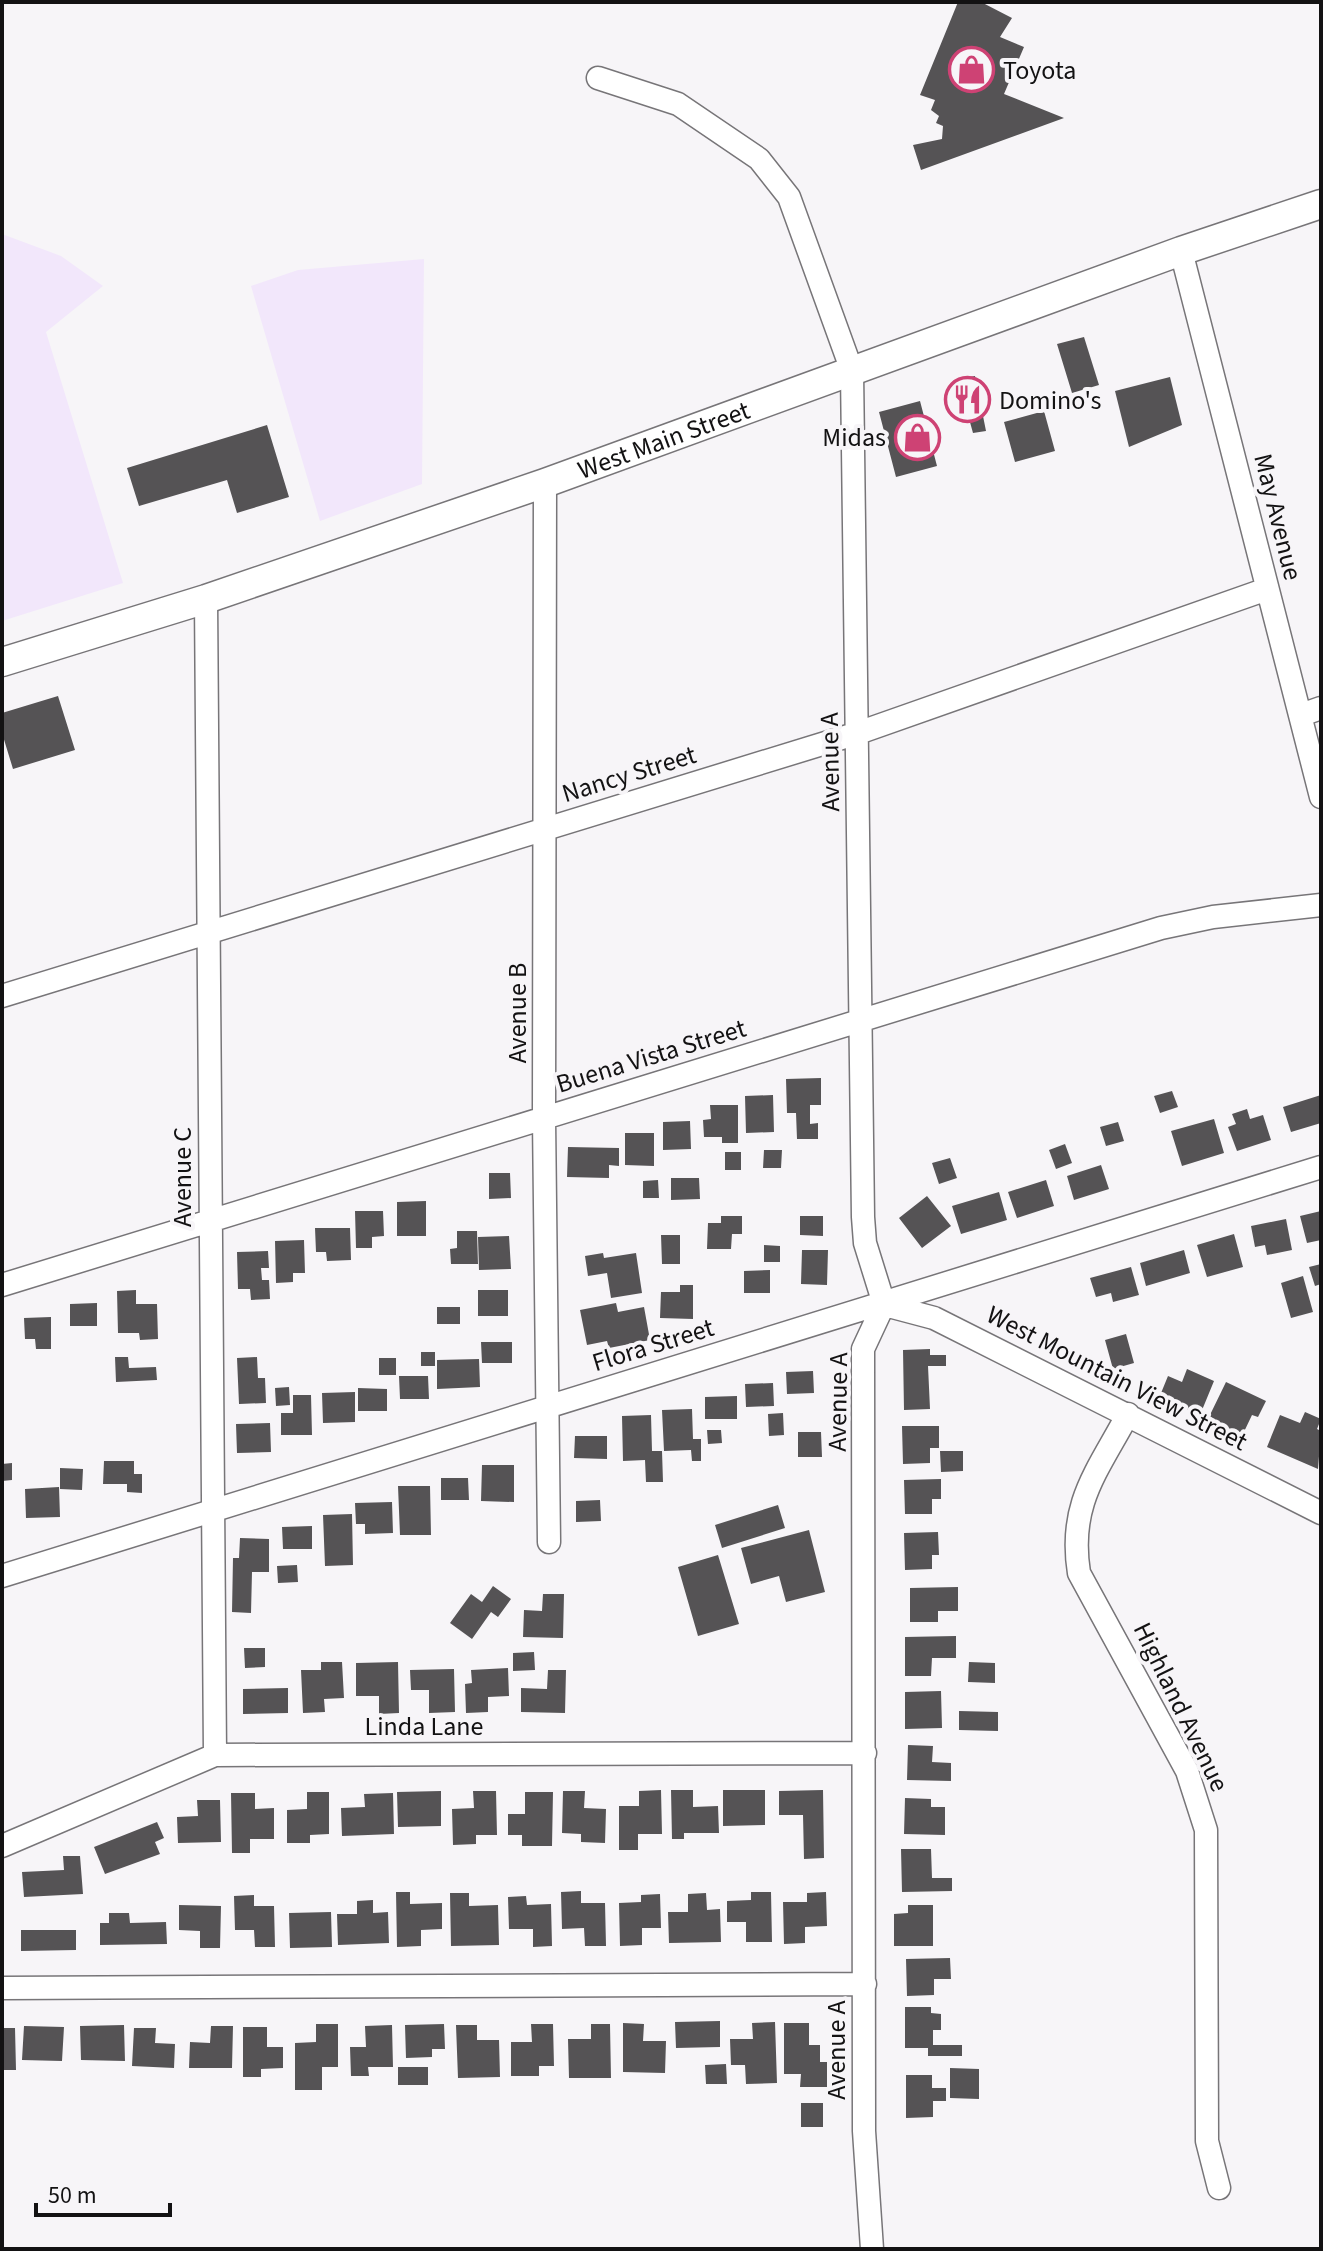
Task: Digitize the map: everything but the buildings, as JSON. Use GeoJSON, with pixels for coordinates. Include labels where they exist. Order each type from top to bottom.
{"type":"FeatureCollection","features":[{"type":"Feature","properties":{"kind":"main road","name":"West Main Street"},"geometry":{"type":"LineString","coordinates":[[2,662],[206,599],[545,483],[1181,251],[1321,204]]}},
{"type":"Feature","properties":{"kind":"street","name":"Avenue A"},"geometry":{"type":"LineString","coordinates":[[598,78],[678,104],[759,159],[789,197],[852,371],[863,1217],[865,1243],[884,1304],[863,1349],[864,2131],[872,2249]]}},
{"type":"Feature","properties":{"kind":"street","name":"May Avenue"},"geometry":{"type":"LineString","coordinates":[[1181,251],[1267,589],[1311,711],[1321,797]]}},
{"type":"Feature","properties":{"kind":"street","name":"Avenue B"},"geometry":{"type":"LineString","coordinates":[[545,483],[544,1119],[549,1542]]}},
{"type":"Feature","properties":{"kind":"street","name":"Nancy Street"},"geometry":{"type":"LineString","coordinates":[[2,996],[858,733],[1267,589]]}},
{"type":"Feature","properties":{"kind":"street","name":"Avenue C"},"geometry":{"type":"LineString","coordinates":[[206,599],[215,1755]]}},
{"type":"Feature","properties":{"kind":"street","name":"Buena Vista Street"},"geometry":{"type":"LineString","coordinates":[[2,1285],[1161,928],[1213,917],[1321,905]]}},
{"type":"Feature","properties":{"kind":"street","name":"Flora Street"},"geometry":{"type":"LineString","coordinates":[[2,1576],[1321,1167]]}},
{"type":"Feature","properties":{"kind":"street","name":"West Mountain View Street"},"geometry":{"type":"LineString","coordinates":[[884,1304],[934,1318],[1321,1513]]}},
{"type":"Feature","properties":{"kind":"street","name":"Highland Avenue"},"geometry":{"type":"LineString","coordinates":[[1128,1414],[1081,1502],[1075,1549],[1079,1573],[1187,1771],[1206,1830],[1207,2141],[1219,2188]]}},
{"type":"Feature","properties":{"kind":"street","name":"Linda Lane"},"geometry":{"type":"LineString","coordinates":[[2,1846],[215,1755],[865,1753]]}},
{"type":"Feature","properties":{"kind":"street"},"geometry":{"type":"LineString","coordinates":[[2,1988],[865,1984]]}},
{"type":"Feature","properties":{"kind":"shaded area"},"geometry":{"type":"Polygon","coordinates":[[[2,234],[61,256],[103,286],[46,332],[123,583],[2,621],[2,234]]]}},
{"type":"Feature","properties":{"kind":"shaded area"},"geometry":{"type":"Polygon","coordinates":[[[424,259],[422,484],[320,521],[251,286],[298,270],[424,259]]]}},
{"type":"Feature","properties":{"kind":"place","name":"Toyota"},"geometry":{"type":"Point","coordinates":[972,70]}},
{"type":"Feature","properties":{"kind":"place","name":"Domino's"},"geometry":{"type":"Point","coordinates":[968,400]}},
{"type":"Feature","properties":{"kind":"place","name":"Midas"},"geometry":{"type":"Point","coordinates":[917,437]}}]}
